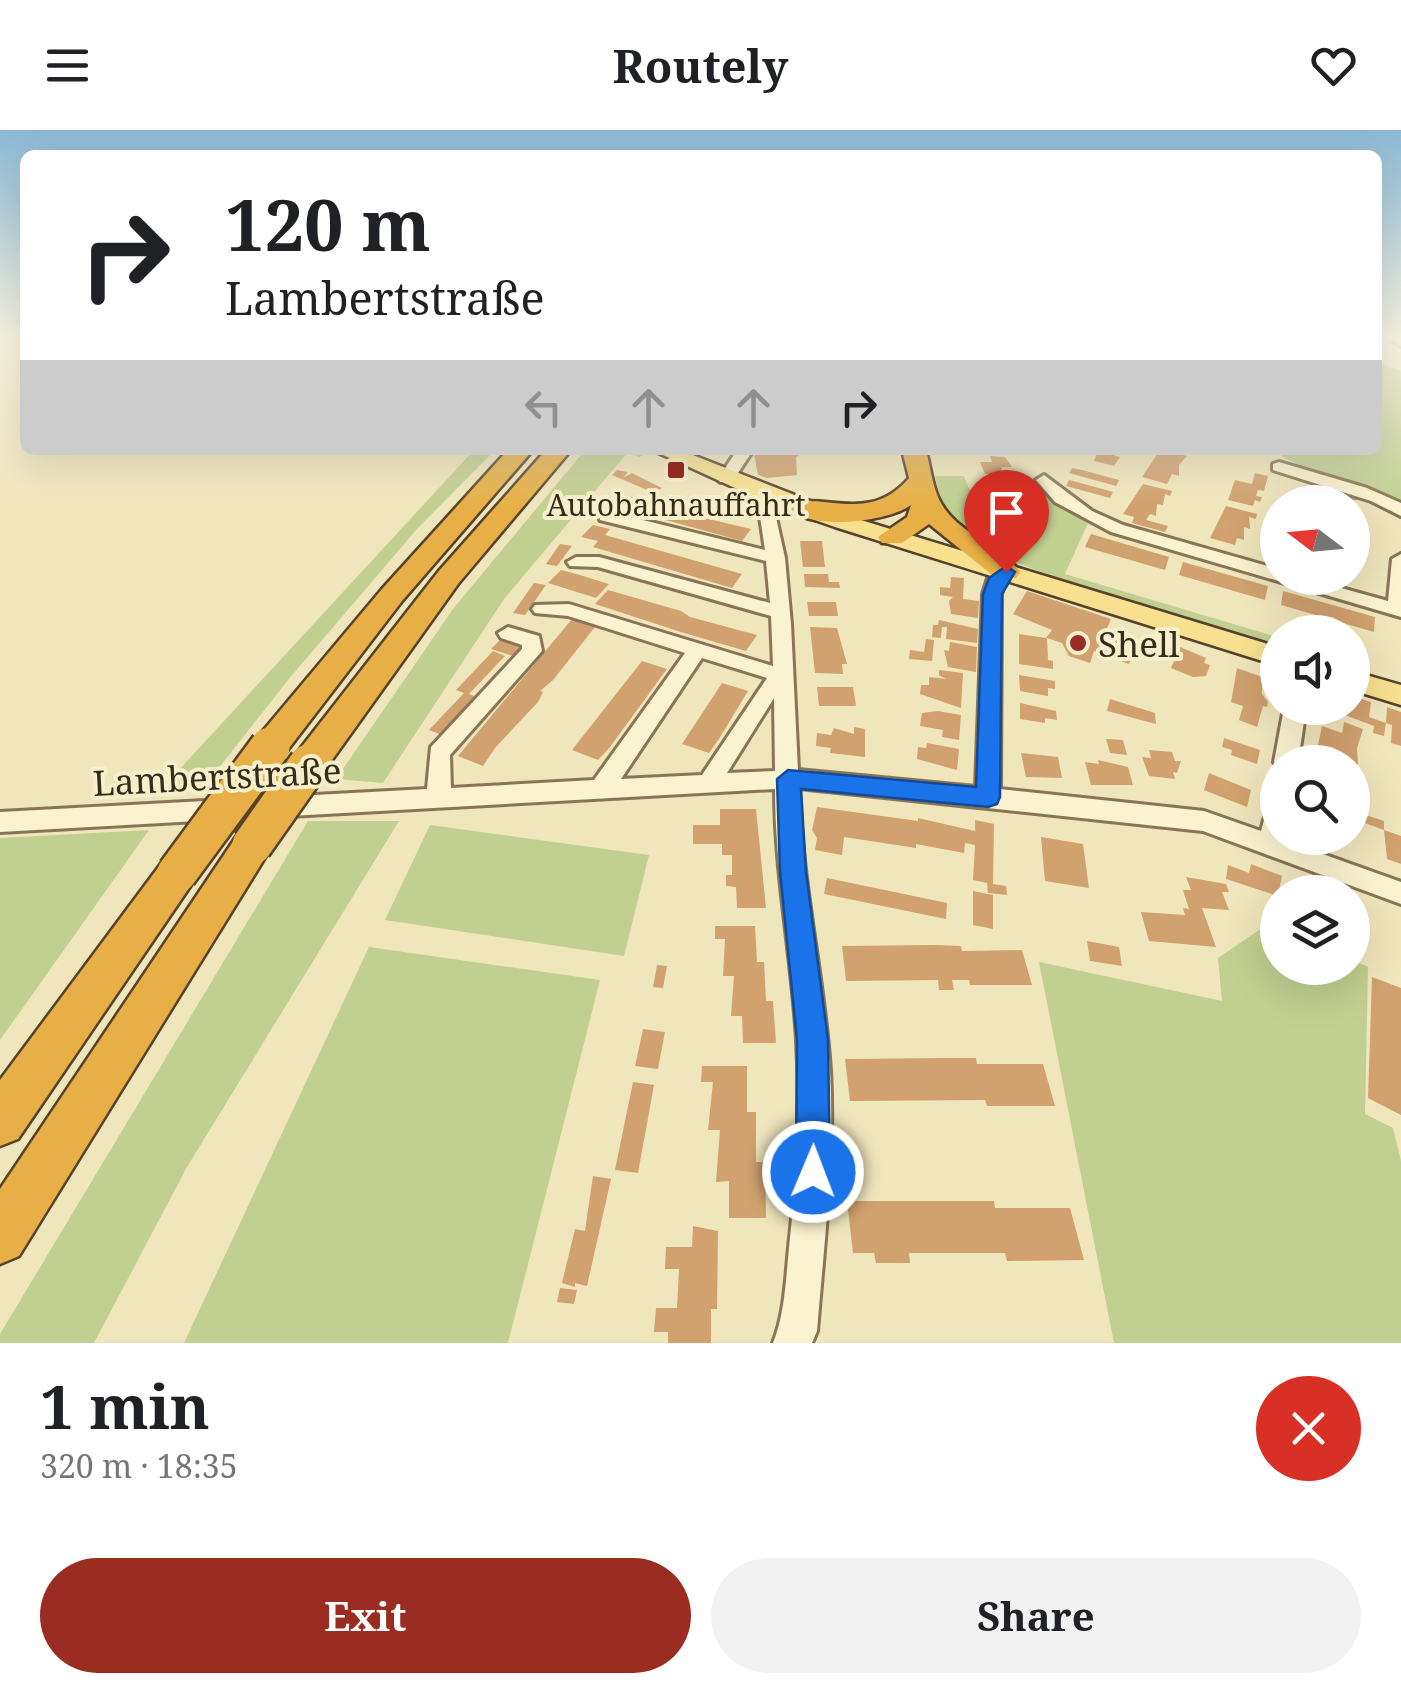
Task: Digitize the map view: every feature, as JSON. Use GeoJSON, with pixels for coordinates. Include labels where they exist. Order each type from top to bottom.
{"type":"FeatureCollection","features":[{"type":"Feature","properties":{"kind":"highway"},"geometry":{"type":"LineString","coordinates":[[0,1121],[270,747],[392,595],[517,455]]}},
{"type":"Feature","properties":{"kind":"highway"},"geometry":{"type":"LineString","coordinates":[[0,1237],[252,845],[309,764],[448,578],[555,455]]}},
{"type":"Feature","properties":{"kind":"highway"},"geometry":{"type":"LineString","coordinates":[[892,537],[918,521],[921,489],[915,455]]}},
{"type":"Feature","properties":{"kind":"highway"},"geometry":{"type":"LineString","coordinates":[[804,509],[875,513],[900,504],[921,489]]}},
{"type":"Feature","properties":{"kind":"highway"},"geometry":{"type":"LineString","coordinates":[[921,489],[936,520],[954,538],[997,561],[1006,572]]}},
{"type":"Feature","properties":{"kind":"main road"},"geometry":{"type":"LineString","coordinates":[[673,455],[804,509],[1260,650]]}},
{"type":"Feature","properties":{"kind":"main road"},"geometry":{"type":"LineString","coordinates":[[1370,686],[1401,695]]}},
{"type":"Feature","properties":{"kind":"street"},"geometry":{"type":"LineString","coordinates":[[726,479],[741,455]]}},
{"type":"Feature","properties":{"kind":"street"},"geometry":{"type":"LineString","coordinates":[[1279,467],[1314,481],[1382,498],[1401,510]]}},
{"type":"Feature","properties":{"kind":"street"},"geometry":{"type":"LineString","coordinates":[[1044,480],[1058,498],[1100,523],[1260,570]]}},
{"type":"Feature","properties":{"kind":"street"},"geometry":{"type":"LineString","coordinates":[[606,516],[776,558]]}},
{"type":"Feature","properties":{"kind":"street"},"geometry":{"type":"LineString","coordinates":[[769,517],[776,558],[784,676],[787,804],[812,1040],[814,1104],[813,1172],[798,1331],[792,1343]]}},
{"type":"Feature","properties":{"kind":"street"},"geometry":{"type":"LineString","coordinates":[[1346,595],[1399,610],[1401,560]]}},
{"type":"Feature","properties":{"kind":"street"},"geometry":{"type":"LineString","coordinates":[[576,562],[599,562],[779,612]]}},
{"type":"Feature","properties":{"kind":"street"},"geometry":{"type":"LineString","coordinates":[[988,797],[992,594],[996,582],[1006,572]]}},
{"type":"Feature","properties":{"kind":"street"},"geometry":{"type":"LineString","coordinates":[[542,609],[569,610],[784,676]]}},
{"type":"Feature","properties":{"kind":"street"},"geometry":{"type":"LineString","coordinates":[[439,798],[439,754],[532,651],[532,642],[508,633]]}},
{"type":"Feature","properties":{"kind":"street"},"geometry":{"type":"LineString","coordinates":[[600,790],[698,650]]}},
{"type":"Feature","properties":{"kind":"street"},"geometry":{"type":"LineString","coordinates":[[708,784],[771,686],[784,676]]}},
{"type":"Feature","properties":{"kind":"street","name":"Lambertstraße"},"geometry":{"type":"LineString","coordinates":[[0,822],[788,779],[1204,820],[1260,839]]}},
{"type":"Feature","properties":{"kind":"street","name":"Lambertstraße"},"geometry":{"type":"LineString","coordinates":[[1302,855],[1401,894]]}},
{"type":"Feature","properties":{"kind":"green space"},"geometry":{"type":"Polygon","coordinates":[[[1382,396],[1401,396],[1401,500],[1370,491],[1370,485],[1350,485],[1281,456],[1382,455],[1382,396]]]}},
{"type":"Feature","properties":{"kind":"green space"},"geometry":{"type":"Polygon","coordinates":[[[469,455],[490,455],[417,529],[214,774],[153,798],[469,455]]]}},
{"type":"Feature","properties":{"kind":"green space"},"geometry":{"type":"Polygon","coordinates":[[[581,455],[625,455],[504,599],[383,783],[336,779],[453,609],[581,455]]]}},
{"type":"Feature","properties":{"kind":"green space"},"geometry":{"type":"Polygon","coordinates":[[[935,476],[964,476],[970,491],[1038,492],[1088,523],[1065,574],[1260,632],[1260,642],[1049,575],[987,551],[966,536],[943,510],[935,476]]]}},
{"type":"Feature","properties":{"kind":"green space"},"geometry":{"type":"Polygon","coordinates":[[[308,821],[399,821],[187,1167],[94,1343],[0,1343],[0,1334],[308,821]]]}},
{"type":"Feature","properties":{"kind":"green space"},"geometry":{"type":"Polygon","coordinates":[[[430,825],[649,855],[624,956],[385,920],[430,825]]]}},
{"type":"Feature","properties":{"kind":"green space"},"geometry":{"type":"Polygon","coordinates":[[[149,830],[0,1040],[0,838],[149,830]]]}},
{"type":"Feature","properties":{"kind":"green space"},"geometry":{"type":"Polygon","coordinates":[[[1260,929],[1260,985],[1368,985],[1365,1114],[1393,1128],[1401,1161],[1401,1343],[1114,1343],[1039,962],[1222,1001],[1218,958],[1260,929]]]}},
{"type":"Feature","properties":{"kind":"green space"},"geometry":{"type":"Polygon","coordinates":[[[369,947],[600,980],[508,1343],[184,1343],[369,947]]]}},
{"type":"Feature","properties":{"kind":"building"},"geometry":{"type":"Polygon","coordinates":[[[754,455],[800,455],[796,457],[797,475],[758,475],[754,455]]]}},
{"type":"Feature","properties":{"kind":"building"},"geometry":{"type":"Polygon","coordinates":[[[1096,455],[1120,457],[1114,466],[1094,461],[1096,455]]]}},
{"type":"Feature","properties":{"kind":"building"},"geometry":{"type":"Polygon","coordinates":[[[1157,455],[1187,456],[1179,465],[1179,476],[1172,474],[1167,484],[1142,477],[1157,455]]]}},
{"type":"Feature","properties":{"kind":"building"},"geometry":{"type":"Polygon","coordinates":[[[990,456],[1005,457],[1012,467],[1002,467],[1000,474],[985,474],[980,462],[992,462],[990,456]]]}},
{"type":"Feature","properties":{"kind":"building"},"geometry":{"type":"Polygon","coordinates":[[[1072,468],[1119,480],[1116,486],[1069,473],[1072,468]]]}},
{"type":"Feature","properties":{"kind":"building"},"geometry":{"type":"Polygon","coordinates":[[[617,470],[628,472],[623,478],[632,473],[662,488],[654,493],[612,475],[617,470]]]}},
{"type":"Feature","properties":{"kind":"building"},"geometry":{"type":"Polygon","coordinates":[[[1255,473],[1268,476],[1256,496],[1260,502],[1255,500],[1253,506],[1228,500],[1235,480],[1252,484],[1255,473]]]}},
{"type":"Feature","properties":{"kind":"building"},"geometry":{"type":"Polygon","coordinates":[[[1005,474],[1022,474],[1028,489],[1011,489],[1005,474]]]}},
{"type":"Feature","properties":{"kind":"building"},"geometry":{"type":"Polygon","coordinates":[[[1069,480],[1113,492],[1110,498],[1066,486],[1069,480]]]}},
{"type":"Feature","properties":{"kind":"building"},"geometry":{"type":"Polygon","coordinates":[[[1143,484],[1172,491],[1170,496],[1165,494],[1163,505],[1157,504],[1156,516],[1150,514],[1146,520],[1168,526],[1165,532],[1132,523],[1134,517],[1123,514],[1143,484]]]}},
{"type":"Feature","properties":{"kind":"building"},"geometry":{"type":"Polygon","coordinates":[[[622,494],[751,529],[742,541],[611,505],[622,494]]]}},
{"type":"Feature","properties":{"kind":"building"},"geometry":{"type":"Polygon","coordinates":[[[1226,506],[1257,514],[1256,519],[1249,517],[1250,529],[1244,527],[1244,540],[1237,538],[1235,545],[1210,538],[1226,506]]]}},
{"type":"Feature","properties":{"kind":"building"},"geometry":{"type":"Polygon","coordinates":[[[593,525],[610,529],[605,535],[742,574],[732,588],[593,547],[598,541],[581,537],[593,525]]]}},
{"type":"Feature","properties":{"kind":"building"},"geometry":{"type":"Polygon","coordinates":[[[1091,534],[1169,557],[1165,570],[1085,547],[1091,534]]]}},
{"type":"Feature","properties":{"kind":"building"},"geometry":{"type":"Polygon","coordinates":[[[800,541],[822,541],[825,567],[803,567],[800,541]]]}},
{"type":"Feature","properties":{"kind":"building"},"geometry":{"type":"Polygon","coordinates":[[[560,544],[572,546],[557,566],[546,564],[560,544]]]}},
{"type":"Feature","properties":{"kind":"building"},"geometry":{"type":"Polygon","coordinates":[[[1183,562],[1260,584],[1260,595],[1266,595],[1265,600],[1179,575],[1183,562]]]}},
{"type":"Feature","properties":{"kind":"building"},"geometry":{"type":"Polygon","coordinates":[[[561,570],[609,584],[596,598],[548,583],[561,570]]]}},
{"type":"Feature","properties":{"kind":"building"},"geometry":{"type":"Polygon","coordinates":[[[804,574],[828,574],[829,582],[839,582],[840,588],[805,587],[804,574]]]}},
{"type":"Feature","properties":{"kind":"building"},"geometry":{"type":"Polygon","coordinates":[[[951,577],[964,578],[963,599],[979,601],[978,618],[951,614],[949,601],[953,597],[940,595],[940,587],[950,588],[951,577]]]}},
{"type":"Feature","properties":{"kind":"building"},"geometry":{"type":"Polygon","coordinates":[[[534,583],[546,585],[525,615],[513,613],[534,583]]]}},
{"type":"Feature","properties":{"kind":"building"},"geometry":{"type":"Polygon","coordinates":[[[608,590],[757,635],[746,651],[684,633],[595,604],[608,590]]]}},
{"type":"Feature","properties":{"kind":"building"},"geometry":{"type":"Polygon","coordinates":[[[1027,591],[1111,619],[1104,635],[1114,638],[1116,634],[1139,642],[1129,664],[1094,651],[1090,663],[1069,656],[1062,643],[1047,638],[1048,660],[1053,661],[1053,669],[1019,664],[1019,634],[1046,638],[1052,630],[1013,614],[1027,591]]]}},
{"type":"Feature","properties":{"kind":"building"},"geometry":{"type":"Polygon","coordinates":[[[1282,595],[1297,595],[1368,615],[1315,615],[1281,605],[1282,595]]]}},
{"type":"Feature","properties":{"kind":"building"},"geometry":{"type":"Polygon","coordinates":[[[807,602],[836,602],[838,616],[809,616],[807,602]]]}},
{"type":"Feature","properties":{"kind":"building"},"geometry":{"type":"Polygon","coordinates":[[[1370,616],[1375,617],[1374,632],[1370,631],[1370,616]]]}},
{"type":"Feature","properties":{"kind":"building"},"geometry":{"type":"Polygon","coordinates":[[[572,619],[595,627],[540,691],[543,692],[538,702],[483,766],[458,756],[572,619]]]}},
{"type":"Feature","properties":{"kind":"building"},"geometry":{"type":"Polygon","coordinates":[[[939,620],[978,629],[977,643],[946,639],[947,627],[942,627],[941,638],[932,637],[933,625],[938,625],[939,620]]]}},
{"type":"Feature","properties":{"kind":"building"},"geometry":{"type":"Polygon","coordinates":[[[810,627],[837,628],[847,664],[842,664],[843,674],[815,673],[810,627]]]}},
{"type":"Feature","properties":{"kind":"building"},"geometry":{"type":"Polygon","coordinates":[[[926,639],[934,640],[932,661],[909,659],[910,650],[924,652],[926,639]]]}},
{"type":"Feature","properties":{"kind":"building"},"geometry":{"type":"Polygon","coordinates":[[[500,640],[524,648],[516,657],[491,649],[500,640]]]}},
{"type":"Feature","properties":{"kind":"building"},"geometry":{"type":"Polygon","coordinates":[[[950,642],[977,647],[976,672],[948,667],[944,650],[949,651],[950,642]]]}},
{"type":"Feature","properties":{"kind":"building"},"geometry":{"type":"Polygon","coordinates":[[[1180,647],[1206,658],[1204,663],[1210,665],[1206,676],[1193,677],[1171,668],[1180,647]]]}},
{"type":"Feature","properties":{"kind":"building"},"geometry":{"type":"Polygon","coordinates":[[[493,651],[505,656],[469,694],[477,697],[442,735],[429,730],[464,693],[456,690],[493,651]]]}},
{"type":"Feature","properties":{"kind":"building"},"geometry":{"type":"Polygon","coordinates":[[[642,661],[667,669],[610,747],[598,760],[572,750],[642,661]]]}},
{"type":"Feature","properties":{"kind":"building"},"geometry":{"type":"Polygon","coordinates":[[[1237,668],[1260,676],[1257,727],[1239,720],[1243,706],[1231,702],[1237,668]]]}},
{"type":"Feature","properties":{"kind":"building"},"geometry":{"type":"Polygon","coordinates":[[[939,670],[963,673],[961,708],[920,694],[921,685],[929,685],[929,677],[946,679],[939,675],[939,670]]]}},
{"type":"Feature","properties":{"kind":"building"},"geometry":{"type":"Polygon","coordinates":[[[1019,675],[1055,681],[1055,689],[1048,688],[1048,696],[1020,691],[1019,675]]]}},
{"type":"Feature","properties":{"kind":"building"},"geometry":{"type":"Polygon","coordinates":[[[722,683],[748,691],[719,739],[709,753],[682,744],[722,683]]]}},
{"type":"Feature","properties":{"kind":"building"},"geometry":{"type":"Polygon","coordinates":[[[817,687],[853,687],[856,706],[819,706],[817,687]]]}},
{"type":"Feature","properties":{"kind":"building"},"geometry":{"type":"Polygon","coordinates":[[[1110,699],[1155,713],[1156,724],[1107,711],[1110,699]]]}},
{"type":"Feature","properties":{"kind":"building"},"geometry":{"type":"Polygon","coordinates":[[[1020,703],[1056,711],[1057,720],[1045,718],[1045,723],[1020,719],[1020,703]]]}},
{"type":"Feature","properties":{"kind":"building"},"geometry":{"type":"Polygon","coordinates":[[[1387,707],[1401,712],[1401,746],[1391,743],[1387,707]]]}},
{"type":"Feature","properties":{"kind":"building"},"geometry":{"type":"Polygon","coordinates":[[[922,713],[961,715],[959,740],[942,737],[943,730],[920,726],[922,713]]]}},
{"type":"Feature","properties":{"kind":"building"},"geometry":{"type":"Polygon","coordinates":[[[1370,717],[1386,723],[1384,736],[1373,733],[1374,726],[1370,724],[1370,717]]]}},
{"type":"Feature","properties":{"kind":"building"},"geometry":{"type":"Polygon","coordinates":[[[1343,725],[1363,729],[1358,745],[1318,745],[1322,726],[1342,733],[1343,725]]]}},
{"type":"Feature","properties":{"kind":"building"},"geometry":{"type":"Polygon","coordinates":[[[854,727],[865,729],[865,757],[830,753],[831,748],[816,746],[817,733],[831,735],[834,728],[854,734],[854,727]]]}},
{"type":"Feature","properties":{"kind":"building"},"geometry":{"type":"Polygon","coordinates":[[[1224,738],[1260,750],[1257,764],[1231,755],[1232,750],[1222,747],[1224,738]]]}},
{"type":"Feature","properties":{"kind":"building"},"geometry":{"type":"Polygon","coordinates":[[[1106,739],[1123,740],[1127,755],[1110,753],[1106,739]]]}},
{"type":"Feature","properties":{"kind":"building"},"geometry":{"type":"Polygon","coordinates":[[[927,743],[959,749],[957,770],[917,759],[918,747],[926,748],[927,743]]]}},
{"type":"Feature","properties":{"kind":"building"},"geometry":{"type":"Polygon","coordinates":[[[1149,750],[1172,752],[1175,761],[1181,761],[1177,773],[1173,772],[1175,779],[1149,776],[1142,757],[1151,758],[1149,750]]]}},
{"type":"Feature","properties":{"kind":"building"},"geometry":{"type":"Polygon","coordinates":[[[1021,753],[1058,757],[1062,778],[1026,777],[1021,753]]]}},
{"type":"Feature","properties":{"kind":"building"},"geometry":{"type":"Polygon","coordinates":[[[1098,760],[1128,767],[1133,785],[1091,785],[1085,762],[1099,764],[1098,760]]]}},
{"type":"Feature","properties":{"kind":"building"},"geometry":{"type":"Polygon","coordinates":[[[1209,773],[1251,790],[1247,807],[1204,790],[1209,773]]]}},
{"type":"Feature","properties":{"kind":"building"},"geometry":{"type":"Polygon","coordinates":[[[817,807],[918,818],[975,831],[975,820],[994,824],[993,884],[1006,886],[1007,895],[988,893],[987,883],[973,880],[975,845],[965,843],[964,853],[844,837],[842,855],[815,850],[817,838],[812,830],[817,807]]]}},
{"type":"Feature","properties":{"kind":"building"},"geometry":{"type":"Polygon","coordinates":[[[720,809],[756,809],[766,908],[737,908],[736,887],[726,886],[726,875],[732,875],[732,855],[722,855],[722,844],[693,844],[693,825],[720,825],[720,809]]]}},
{"type":"Feature","properties":{"kind":"building"},"geometry":{"type":"Polygon","coordinates":[[[1370,816],[1384,821],[1384,830],[1370,825],[1370,816]]]}},
{"type":"Feature","properties":{"kind":"building"},"geometry":{"type":"Polygon","coordinates":[[[1384,830],[1401,836],[1401,864],[1387,859],[1384,830]]]}},
{"type":"Feature","properties":{"kind":"building"},"geometry":{"type":"Polygon","coordinates":[[[1041,837],[1083,844],[1089,888],[1045,881],[1041,837]]]}},
{"type":"Feature","properties":{"kind":"building"},"geometry":{"type":"Polygon","coordinates":[[[1251,864],[1279,875],[1260,875],[1260,890],[1226,879],[1228,865],[1249,873],[1251,864]]]}},
{"type":"Feature","properties":{"kind":"building"},"geometry":{"type":"Polygon","coordinates":[[[1186,877],[1226,884],[1229,892],[1222,892],[1229,910],[1202,908],[1216,947],[1149,941],[1141,912],[1185,915],[1183,908],[1189,909],[1183,890],[1191,890],[1186,877]]]}},
{"type":"Feature","properties":{"kind":"building"},"geometry":{"type":"Polygon","coordinates":[[[827,878],[947,903],[946,919],[824,894],[827,878]]]}},
{"type":"Feature","properties":{"kind":"building"},"geometry":{"type":"Polygon","coordinates":[[[973,891],[993,895],[993,929],[973,925],[973,891]]]}},
{"type":"Feature","properties":{"kind":"building"},"geometry":{"type":"Polygon","coordinates":[[[715,926],[755,926],[757,962],[764,962],[766,1001],[773,1001],[776,1043],[743,1043],[742,1016],[731,1016],[734,976],[723,976],[725,939],[715,939],[715,926]]]}},
{"type":"Feature","properties":{"kind":"building"},"geometry":{"type":"Polygon","coordinates":[[[1087,941],[1119,947],[1122,966],[1090,961],[1087,941]]]}},
{"type":"Feature","properties":{"kind":"building"},"geometry":{"type":"Polygon","coordinates":[[[842,946],[961,946],[962,951],[1022,950],[1032,985],[970,985],[969,980],[952,980],[954,990],[939,990],[938,980],[846,981],[842,946]]]}},
{"type":"Feature","properties":{"kind":"building"},"geometry":{"type":"Polygon","coordinates":[[[657,965],[667,966],[663,988],[653,987],[657,965]]]}},
{"type":"Feature","properties":{"kind":"building"},"geometry":{"type":"Polygon","coordinates":[[[1372,977],[1401,988],[1401,1115],[1368,1098],[1372,977]]]}},
{"type":"Feature","properties":{"kind":"building"},"geometry":{"type":"Polygon","coordinates":[[[643,1029],[665,1032],[658,1069],[635,1066],[643,1029]]]}},
{"type":"Feature","properties":{"kind":"building"},"geometry":{"type":"Polygon","coordinates":[[[976,1058],[977,1064],[1043,1064],[1055,1106],[987,1106],[985,1100],[850,1101],[845,1059],[976,1058]]]}},
{"type":"Feature","properties":{"kind":"building"},"geometry":{"type":"Polygon","coordinates":[[[702,1066],[747,1066],[747,1112],[756,1112],[756,1162],[765,1162],[766,1218],[729,1218],[729,1181],[716,1182],[720,1130],[708,1130],[713,1082],[701,1082],[702,1066]]]}},
{"type":"Feature","properties":{"kind":"building"},"geometry":{"type":"Polygon","coordinates":[[[633,1082],[654,1085],[638,1173],[615,1170],[633,1082]]]}},
{"type":"Feature","properties":{"kind":"building"},"geometry":{"type":"Polygon","coordinates":[[[593,1176],[611,1179],[587,1286],[575,1283],[575,1287],[562,1283],[575,1229],[585,1231],[593,1176]]]}},
{"type":"Feature","properties":{"kind":"building"},"geometry":{"type":"Polygon","coordinates":[[[847,1201],[994,1201],[995,1208],[1070,1208],[1084,1260],[1007,1261],[1005,1253],[909,1253],[910,1263],[876,1263],[874,1253],[853,1253],[847,1201]]]}},
{"type":"Feature","properties":{"kind":"building"},"geometry":{"type":"Polygon","coordinates":[[[693,1226],[718,1231],[717,1309],[711,1309],[711,1343],[668,1343],[668,1332],[654,1332],[656,1308],[677,1308],[679,1269],[665,1269],[666,1247],[692,1247],[693,1226]]]}},
{"type":"Feature","properties":{"kind":"building"},"geometry":{"type":"Polygon","coordinates":[[[560,1288],[577,1290],[574,1304],[557,1302],[560,1288]]]}},
{"type":"Feature","properties":{"kind":"place","name":"Autobahnauffahrt"},"geometry":{"type":"Point","coordinates":[676,470]}},
{"type":"Feature","properties":{"kind":"place","name":"Shell"},"geometry":{"type":"Point","coordinates":[1078,643]}},
{"type":"Feature","properties":{"kind":"route"},"geometry":{"type":"LineString","coordinates":[[813,1172],[812,1040],[793,872],[788,779],[988,797],[992,594],[996,582],[1006,572]]}}]}
